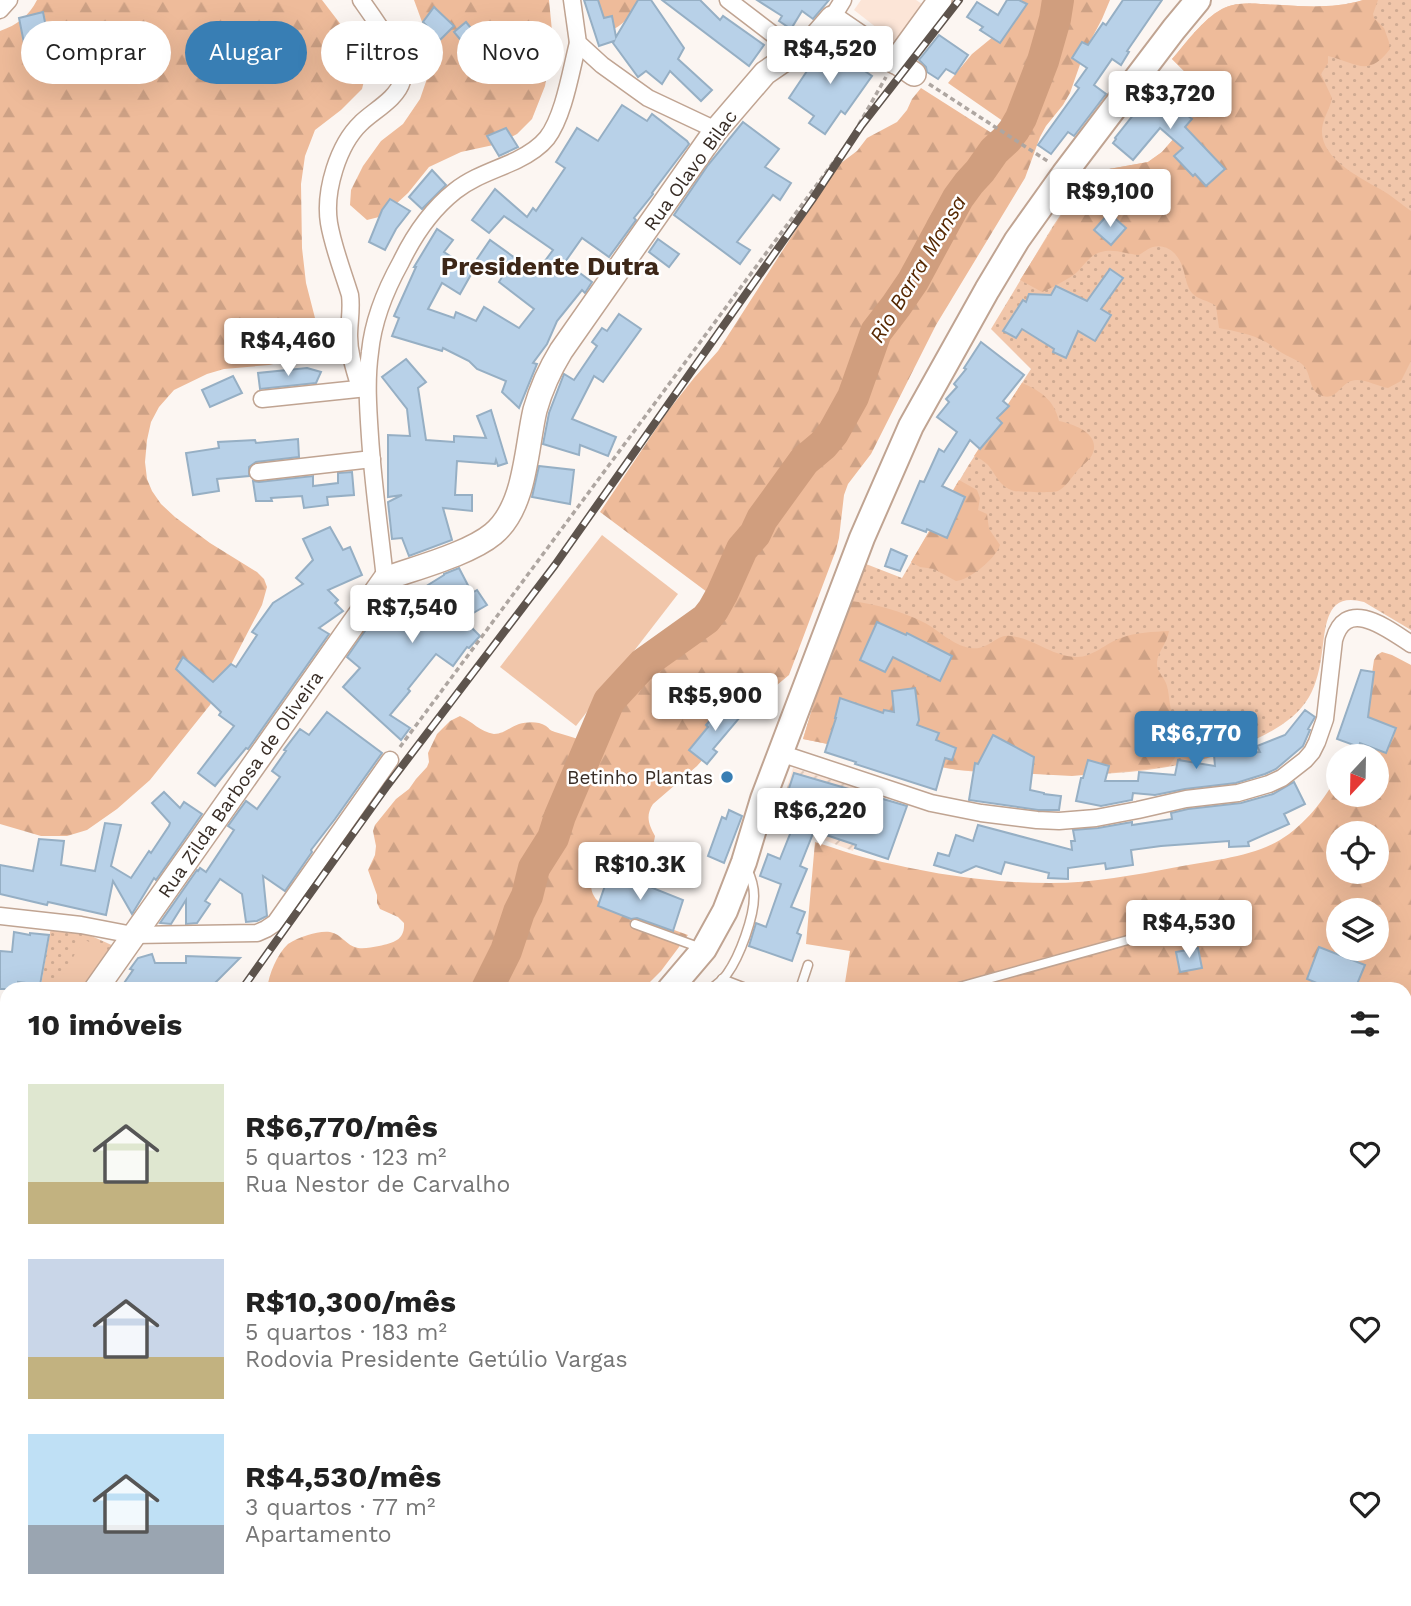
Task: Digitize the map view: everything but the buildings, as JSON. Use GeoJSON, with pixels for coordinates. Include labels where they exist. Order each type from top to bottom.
{"type":"FeatureCollection","features":[{"type":"Feature","properties":{"kind":"main road"},"geometry":{"type":"LineString","coordinates":[[676,982],[704,950],[725,911],[744,862],[763,799],[862,538],[911,426],[1017,240],[1198,0]]}},
{"type":"Feature","properties":{"kind":"street"},"geometry":{"type":"LineString","coordinates":[[0,10],[9,0]]}},
{"type":"Feature","properties":{"kind":"street"},"geometry":{"type":"LineString","coordinates":[[361,0],[401,64],[402,80],[396,92],[360,124],[348,139],[337,161],[330,190],[329,221],[351,295],[350,350],[363,388],[385,579]]}},
{"type":"Feature","properties":{"kind":"street"},"geometry":{"type":"LineString","coordinates":[[363,388],[381,307],[410,244],[439,205],[454,191],[480,175],[518,160],[547,138],[558,116],[578,43],[572,0]]}},
{"type":"Feature","properties":{"kind":"street"},"geometry":{"type":"LineString","coordinates":[[728,0],[796,52]]}},
{"type":"Feature","properties":{"kind":"street"},"geometry":{"type":"LineString","coordinates":[[837,9],[913,74],[940,0]]}},
{"type":"Feature","properties":{"kind":"street","name":"Rua Olavo Bilac"},"geometry":{"type":"LineString","coordinates":[[385,579],[481,542],[494,534],[504,523],[520,488],[536,406],[550,368],[561,351],[716,130],[765,73],[813,40],[837,9]]}},
{"type":"Feature","properties":{"kind":"street"},"geometry":{"type":"LineString","coordinates":[[578,43],[602,65],[649,98],[716,130]]}},
{"type":"Feature","properties":{"kind":"street"},"geometry":{"type":"LineString","coordinates":[[262,399],[363,388]]}},
{"type":"Feature","properties":{"kind":"street"},"geometry":{"type":"LineString","coordinates":[[258,472],[372,459]]}},
{"type":"Feature","properties":{"kind":"street","name":"Rua Zilda Barbosa de Oliveira"},"geometry":{"type":"LineString","coordinates":[[101,982],[385,579]]}},
{"type":"Feature","properties":{"kind":"street"},"geometry":{"type":"LineString","coordinates":[[780,753],[955,809],[1059,821],[1121,814],[1186,799],[1221,796],[1252,789],[1282,778],[1305,760],[1317,742],[1325,719],[1334,640],[1337,630],[1345,620],[1357,618],[1373,622],[1411,644]]}},
{"type":"Feature","properties":{"kind":"street"},"geometry":{"type":"LineString","coordinates":[[0,916],[81,925],[133,935],[257,933],[267,929],[275,923],[390,760]]}},
{"type":"Feature","properties":{"kind":"lane"},"geometry":{"type":"LineString","coordinates":[[719,982],[731,968],[752,913],[753,888],[744,862]]}},
{"type":"Feature","properties":{"kind":"lane"},"geometry":{"type":"LineString","coordinates":[[635,924],[704,950]]}},
{"type":"Feature","properties":{"kind":"lane"},"geometry":{"type":"LineString","coordinates":[[977,982],[1182,925]]}},
{"type":"Feature","properties":{"kind":"lane"},"geometry":{"type":"LineString","coordinates":[[802,982],[808,965]]}},
{"type":"Feature","properties":{"kind":"lane"},"geometry":{"type":"LineString","coordinates":[[722,979],[730,982]]}},
{"type":"Feature","properties":{"kind":"path"},"geometry":{"type":"LineString","coordinates":[[390,760],[850,140],[913,74],[1037,154]]}},
{"type":"Feature","properties":{"kind":"shaded area"},"geometry":{"type":"Polygon","coordinates":[[[861,0],[916,0],[922,4],[895,42],[854,10],[861,0]]]}},
{"type":"Feature","properties":{"kind":"shaded area"},"geometry":{"type":"Polygon","coordinates":[[[1363,0],[1411,0],[1411,630],[1364,602],[1342,601],[1335,606],[1327,621],[1319,669],[1314,686],[1303,706],[1277,728],[1257,739],[1211,757],[1182,764],[1093,774],[971,771],[803,739],[826,663],[866,564],[902,578],[968,466],[1031,369],[991,329],[1053,226],[1074,195],[1094,174],[1148,162],[1162,152],[1210,97],[1172,59],[1208,19],[1229,6],[1323,6],[1363,0]]]}},
{"type":"Feature","properties":{"kind":"shaded area"},"geometry":{"type":"Polygon","coordinates":[[[602,535],[678,594],[576,726],[500,667],[602,535]]]}},
{"type":"Feature","properties":{"kind":"shaded area"},"geometry":{"type":"Polygon","coordinates":[[[793,768],[873,793],[853,851],[776,822],[793,768]]]}},
{"type":"Feature","properties":{"kind":"shaded area"},"geometry":{"type":"Polygon","coordinates":[[[51,927],[87,934],[116,947],[94,982],[42,982],[51,927]]]}},
{"type":"Feature","properties":{"kind":"shaded area"},"geometry":{"type":"Polygon","coordinates":[[[84,939],[111,955],[94,982],[58,982],[84,939]]]}},
{"type":"Feature","properties":{"kind":"green space"},"geometry":{"type":"Polygon","coordinates":[[[37,0],[322,0],[338,21],[321,21],[321,84],[363,84],[362,89],[341,110],[315,130],[305,156],[301,184],[302,248],[306,283],[315,318],[312,339],[296,359],[269,365],[224,369],[174,390],[159,407],[151,422],[147,440],[147,479],[161,504],[210,543],[264,579],[267,587],[262,605],[210,705],[150,780],[117,809],[87,830],[67,836],[41,836],[0,824],[0,31],[12,26],[30,11],[37,0]]]}},
{"type":"Feature","properties":{"kind":"green space"},"geometry":{"type":"Polygon","coordinates":[[[414,0],[549,0],[551,21],[457,21],[457,84],[545,86],[532,119],[517,134],[498,144],[461,152],[429,167],[408,193],[383,216],[367,220],[350,205],[351,190],[363,166],[381,141],[403,124],[420,99],[425,84],[443,84],[443,21],[422,21],[414,0]]]}},
{"type":"Feature","properties":{"kind":"green space"},"geometry":{"type":"Polygon","coordinates":[[[591,0],[639,0],[629,17],[614,29],[590,5],[591,0]]]}},
{"type":"Feature","properties":{"kind":"green space"},"geometry":{"type":"Polygon","coordinates":[[[1022,0],[1056,0],[1043,48],[1010,126],[948,83],[972,54],[994,36],[1022,0]]]}},
{"type":"Feature","properties":{"kind":"green space"},"geometry":{"type":"Polygon","coordinates":[[[1066,0],[1110,0],[1084,53],[1070,93],[1040,137],[1025,178],[936,325],[871,454],[848,484],[836,550],[789,675],[777,685],[749,690],[731,722],[705,757],[653,804],[649,820],[655,836],[650,850],[639,854],[610,854],[601,859],[594,869],[592,891],[602,904],[688,935],[650,982],[498,982],[528,917],[542,872],[620,704],[653,665],[670,653],[699,642],[735,600],[749,553],[769,518],[811,466],[837,441],[860,397],[883,332],[896,321],[910,302],[970,195],[997,157],[1017,135],[1061,31],[1066,0]]]}},
{"type":"Feature","properties":{"kind":"green space"},"geometry":{"type":"Polygon","coordinates":[[[1378,0],[1373,14],[1384,28],[1390,49],[1382,58],[1368,66],[1355,65],[1328,56],[1328,63],[1321,74],[1332,98],[1322,129],[1327,149],[1334,158],[1411,211],[1411,361],[1401,381],[1388,388],[1355,380],[1331,396],[1318,394],[1312,387],[1306,369],[1299,362],[1260,339],[1219,328],[1216,306],[1192,293],[1183,267],[1174,253],[1165,247],[1151,248],[1139,255],[1110,251],[1097,253],[1074,275],[1042,292],[1020,280],[1074,195],[1094,174],[1148,162],[1162,152],[1210,97],[1172,59],[1208,19],[1222,9],[1236,5],[1323,6],[1378,0]]]}},
{"type":"Feature","properties":{"kind":"green space"},"geometry":{"type":"Polygon","coordinates":[[[921,88],[998,137],[961,177],[855,353],[833,416],[825,430],[800,452],[735,550],[711,595],[600,512],[668,411],[718,351],[837,166],[857,151],[867,138],[897,122],[921,88]]]}},
{"type":"Feature","properties":{"kind":"green space"},"geometry":{"type":"Polygon","coordinates":[[[1022,383],[1046,397],[1054,407],[1059,421],[1085,431],[1093,441],[1091,457],[1058,491],[1023,492],[1009,489],[988,465],[974,456],[1022,383]]]}},
{"type":"Feature","properties":{"kind":"green space"},"geometry":{"type":"Polygon","coordinates":[[[959,480],[977,490],[980,498],[978,510],[987,514],[989,529],[1000,545],[982,568],[956,581],[934,569],[920,567],[911,562],[959,480]]]}},
{"type":"Feature","properties":{"kind":"green space"},"geometry":{"type":"Polygon","coordinates":[[[851,601],[906,614],[929,625],[957,644],[970,648],[983,647],[1000,637],[1010,636],[1019,637],[1059,654],[1077,657],[1089,655],[1127,636],[1169,631],[1157,666],[1166,683],[1172,715],[1185,738],[1169,766],[1072,776],[958,770],[803,739],[826,663],[851,601]]]}},
{"type":"Feature","properties":{"kind":"green space"},"geometry":{"type":"Polygon","coordinates":[[[1382,652],[1411,665],[1411,982],[845,982],[850,951],[806,944],[815,842],[873,860],[931,872],[990,880],[1066,883],[1114,878],[1256,851],[1280,840],[1298,827],[1326,794],[1326,807],[1390,807],[1390,744],[1352,744],[1369,694],[1377,655],[1382,652]]]}},
{"type":"Feature","properties":{"kind":"green space"},"geometry":{"type":"Polygon","coordinates":[[[460,716],[494,734],[532,722],[581,740],[501,947],[483,982],[269,982],[280,953],[288,944],[300,938],[330,932],[354,947],[363,948],[389,944],[398,940],[403,933],[404,923],[398,917],[380,909],[377,903],[377,895],[368,870],[375,855],[373,831],[396,799],[409,789],[427,767],[428,753],[437,734],[450,721],[460,716]]]}},
{"type":"Feature","properties":{"kind":"waterway","name":"Rio Barra Mansa"},"geometry":{"type":"LineString","coordinates":[[490,982],[506,951],[527,896],[534,868],[553,838],[609,701],[643,664],[706,619],[722,594],[742,549],[755,534],[762,519],[804,461],[833,433],[853,397],[876,332],[913,281],[958,198],[1021,118],[1043,61],[1058,0]]}},
{"type":"Feature","properties":{"kind":"railway"},"geometry":{"type":"LineString","coordinates":[[247,982],[387,786],[555,565],[812,200],[861,126],[959,0]]}},
{"type":"Feature","properties":{"kind":"place","name":"Betinho Plantas"},"geometry":{"type":"Point","coordinates":[727,777]}},
{"type":"Feature","properties":{"kind":"district","name":"Presidente Dutra"},"geometry":{"type":"Point","coordinates":[550,266]}}]}
